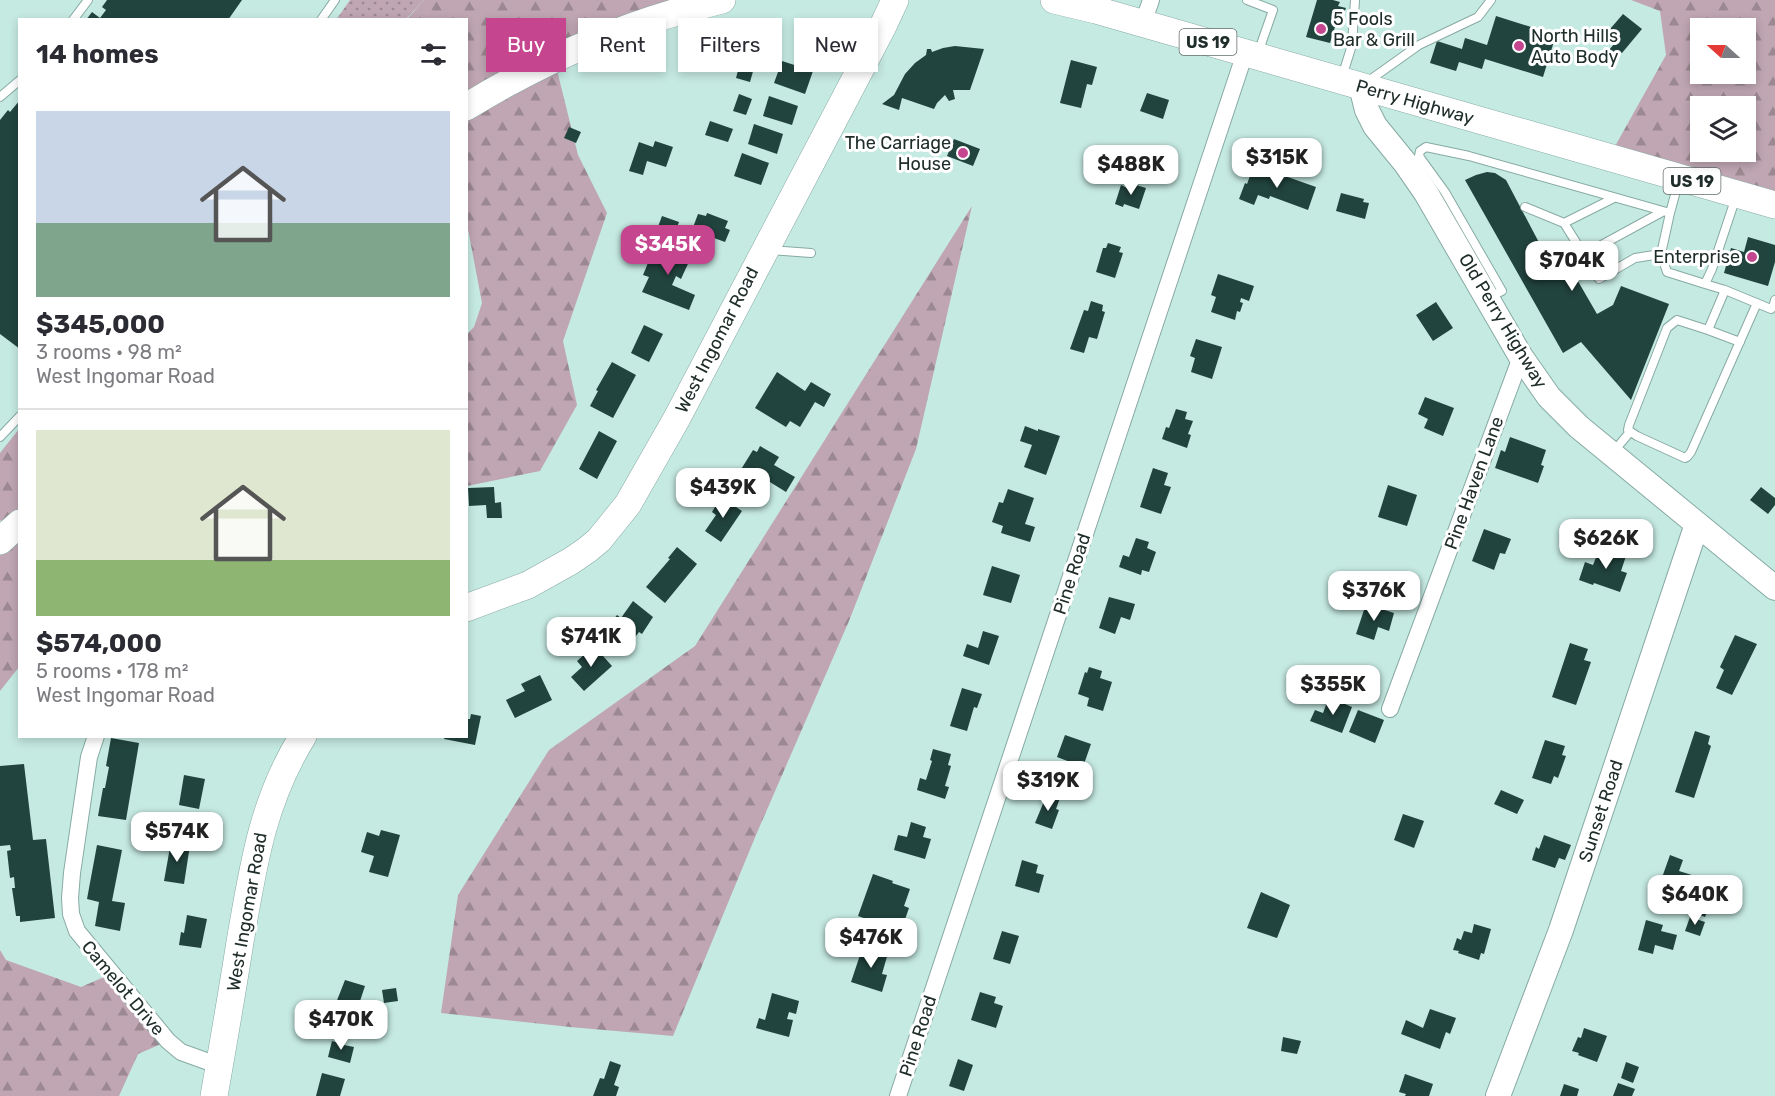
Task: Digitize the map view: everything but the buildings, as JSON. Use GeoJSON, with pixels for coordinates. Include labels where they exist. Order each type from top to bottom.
{"type":"FeatureCollection","features":[{"type":"Feature","properties":{"kind":"main road"},"geometry":{"type":"LineString","coordinates":[[468,106],[554,58],[592,41],[671,13],[722,0]]}},
{"type":"Feature","properties":{"kind":"main road","name":"West Ingomar Road"},"geometry":{"type":"LineString","coordinates":[[468,608],[528,585],[571,561],[587,550],[614,523],[628,504],[659,450],[895,0]]}},
{"type":"Feature","properties":{"kind":"main road","name":"Perry Highway"},"geometry":{"type":"LineString","coordinates":[[1054,0],[1147,12],[1251,54],[1775,205]]}},
{"type":"Feature","properties":{"kind":"main road"},"geometry":{"type":"LineString","coordinates":[[0,541],[18,525]]}},
{"type":"Feature","properties":{"kind":"main road","name":"West Ingomar Road"},"geometry":{"type":"LineString","coordinates":[[214,1096],[250,883],[264,819],[285,768],[302,738]]}},
{"type":"Feature","properties":{"kind":"street","name":"Pine Road"},"geometry":{"type":"LineString","coordinates":[[898,1096],[1251,54]]}},
{"type":"Feature","properties":{"kind":"street","name":"Old Perry Highway"},"geometry":{"type":"LineString","coordinates":[[1351,83],[1364,100],[1375,126],[1426,193],[1521,357],[1549,397],[1579,427],[1775,588]]}},
{"type":"Feature","properties":{"kind":"street","name":"Pine Haven Lane"},"geometry":{"type":"LineString","coordinates":[[1390,709],[1521,357]]}},
{"type":"Feature","properties":{"kind":"street","name":"Sunset Road"},"geometry":{"type":"LineString","coordinates":[[1498,1096],[1566,916],[1697,524]]}},
{"type":"Feature","properties":{"kind":"street","name":"Camelot Drive"},"geometry":{"type":"LineString","coordinates":[[95,738],[89,758],[72,873],[70,906],[77,931],[168,1041],[181,1052],[220,1066]]}},
{"type":"Feature","properties":{"kind":"lane"},"geometry":{"type":"LineString","coordinates":[[74,18],[88,0]]}},
{"type":"Feature","properties":{"kind":"lane"},"geometry":{"type":"LineString","coordinates":[[322,18],[335,0]]}},
{"type":"Feature","properties":{"kind":"lane"},"geometry":{"type":"LineString","coordinates":[[1247,0],[1273,10],[1251,54]]}},
{"type":"Feature","properties":{"kind":"lane"},"geometry":{"type":"LineString","coordinates":[[1351,83],[1354,0]]}},
{"type":"Feature","properties":{"kind":"lane"},"geometry":{"type":"LineString","coordinates":[[1351,83],[1419,45],[1478,17],[1491,0]]}},
{"type":"Feature","properties":{"kind":"lane"},"geometry":{"type":"LineString","coordinates":[[0,97],[18,82]]}},
{"type":"Feature","properties":{"kind":"lane"},"geometry":{"type":"LineString","coordinates":[[1487,298],[1502,291],[1445,192],[1419,156],[1420,151],[1426,147],[1469,156],[1666,213]]}},
{"type":"Feature","properties":{"kind":"lane"},"geometry":{"type":"LineString","coordinates":[[1680,177],[1666,213],[1661,254],[1667,272],[1725,290],[1771,309],[1775,300]]}},
{"type":"Feature","properties":{"kind":"lane"},"geometry":{"type":"LineString","coordinates":[[1705,284],[1737,194]]}},
{"type":"Feature","properties":{"kind":"lane"},"geometry":{"type":"LineString","coordinates":[[1564,223],[1614,198]]}},
{"type":"Feature","properties":{"kind":"lane"},"geometry":{"type":"LineString","coordinates":[[1525,207],[1564,223],[1599,279],[1635,258],[1661,254]]}},
{"type":"Feature","properties":{"kind":"lane"},"geometry":{"type":"LineString","coordinates":[[1585,254],[1666,213]]}},
{"type":"Feature","properties":{"kind":"lane"},"geometry":{"type":"LineString","coordinates":[[764,249],[811,253]]}},
{"type":"Feature","properties":{"kind":"lane"},"geometry":{"type":"LineString","coordinates":[[1707,330],[1710,328],[1725,290]]}},
{"type":"Feature","properties":{"kind":"lane"},"geometry":{"type":"LineString","coordinates":[[1740,342],[1677,320],[1667,328],[1628,430],[1687,457],[1740,342],[1757,303]]}},
{"type":"Feature","properties":{"kind":"lane"},"geometry":{"type":"LineString","coordinates":[[0,438],[18,418]]}},
{"type":"Feature","properties":{"kind":"lane"},"geometry":{"type":"LineString","coordinates":[[1611,454],[1630,432]]}},
{"type":"Feature","properties":{"kind":"green space"},"geometry":{"type":"Polygon","coordinates":[[[350,0],[424,0],[407,18],[337,18],[350,0]]]}},
{"type":"Feature","properties":{"kind":"green space"},"geometry":{"type":"Polygon","coordinates":[[[424,0],[722,0],[666,19],[578,18],[578,50],[566,54],[566,18],[486,18],[486,72],[557,72],[578,155],[607,213],[563,341],[577,405],[540,471],[468,486],[468,333],[474,327],[482,303],[468,229],[468,18],[408,18],[424,0]]]}},
{"type":"Feature","properties":{"kind":"green space"},"geometry":{"type":"Polygon","coordinates":[[[1631,0],[1775,0],[1775,205],[1609,157],[1666,55],[1660,11],[1631,0]]]}},
{"type":"Feature","properties":{"kind":"green space"},"geometry":{"type":"Polygon","coordinates":[[[972,206],[916,449],[849,621],[756,835],[673,1036],[441,1013],[458,895],[549,750],[695,646],[972,206]]]}},
{"type":"Feature","properties":{"kind":"green space"},"geometry":{"type":"Polygon","coordinates":[[[18,430],[18,668],[0,691],[0,541],[11,531],[0,520],[0,453],[18,430]]]}},
{"type":"Feature","properties":{"kind":"green space"},"geometry":{"type":"Polygon","coordinates":[[[0,950],[6,960],[81,987],[111,974],[168,1041],[138,1054],[119,1096],[0,1096],[0,950]]]}},
{"type":"Feature","properties":{"kind":"place","name":"5 Fools Bar & Grill"},"geometry":{"type":"Point","coordinates":[1321,29]}},
{"type":"Feature","properties":{"kind":"place","name":"North Hills Auto Body"},"geometry":{"type":"Point","coordinates":[1519,46]}},
{"type":"Feature","properties":{"kind":"place","name":"The Carriage House"},"geometry":{"type":"Point","coordinates":[963,153]}},
{"type":"Feature","properties":{"kind":"place","name":"Enterprise"},"geometry":{"type":"Point","coordinates":[1752,257]}}]}
